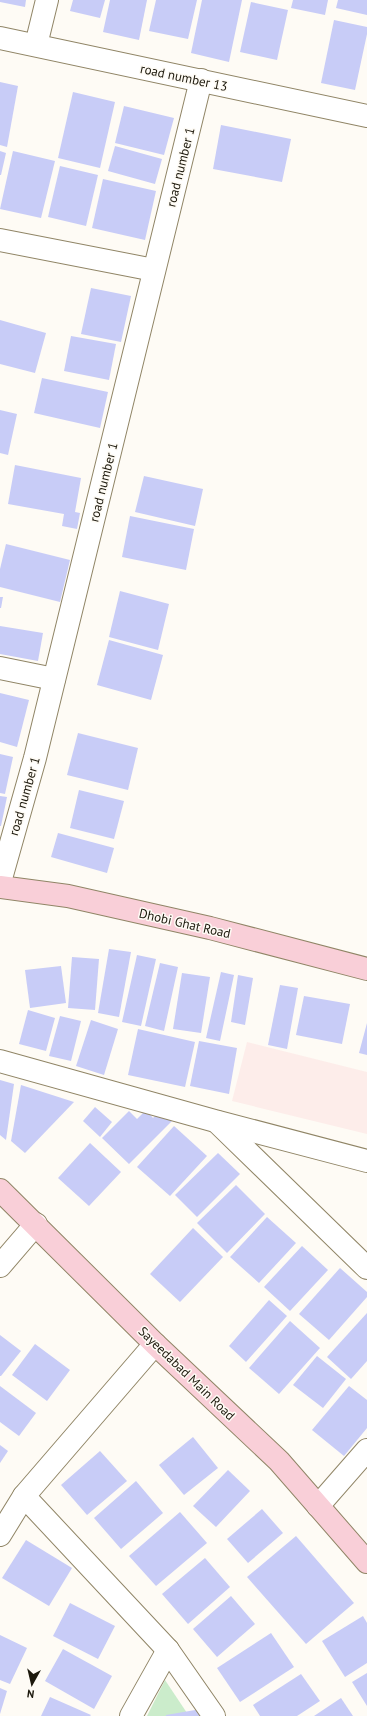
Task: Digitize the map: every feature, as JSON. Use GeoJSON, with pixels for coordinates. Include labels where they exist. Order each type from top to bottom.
{"type":"FeatureCollection","features":[{"type":"Feature","properties":{"kind":"main road","name":"Dhobi Ghat Road"},"geometry":{"type":"LineString","coordinates":[[0,887],[68,896],[210,928],[367,969]]}},
{"type":"Feature","properties":{"kind":"main road","name":"Sayeedabad Main Road"},"geometry":{"type":"LineString","coordinates":[[0,1190],[36,1224],[155,1344],[279,1461],[367,1562]]}},
{"type":"Feature","properties":{"kind":"street"},"geometry":{"type":"LineString","coordinates":[[36,45],[47,0]]}},
{"type":"Feature","properties":{"kind":"street","name":"road number 13"},"geometry":{"type":"LineString","coordinates":[[0,38],[367,116]]}},
{"type":"Feature","properties":{"kind":"street","name":"road number 1"},"geometry":{"type":"LineString","coordinates":[[0,882],[35,758],[201,80]]}},
{"type":"Feature","properties":{"kind":"street"},"geometry":{"type":"LineString","coordinates":[[0,240],[154,270]]}},
{"type":"Feature","properties":{"kind":"street"},"geometry":{"type":"LineString","coordinates":[[0,668],[54,679]]}},
{"type":"Feature","properties":{"kind":"street"},"geometry":{"type":"LineString","coordinates":[[0,1060],[215,1121],[367,1161]]}},
{"type":"Feature","properties":{"kind":"street"},"geometry":{"type":"LineString","coordinates":[[215,1121],[367,1268]]}},
{"type":"Feature","properties":{"kind":"street"},"geometry":{"type":"LineString","coordinates":[[0,1266],[36,1224]]}},
{"type":"Feature","properties":{"kind":"street"},"geometry":{"type":"LineString","coordinates":[[0,1535],[24,1496],[155,1344]]}},
{"type":"Feature","properties":{"kind":"street"},"geometry":{"type":"LineString","coordinates":[[318,1506],[367,1450]]}},
{"type":"Feature","properties":{"kind":"street"},"geometry":{"type":"LineString","coordinates":[[24,1496],[168,1650],[214,1716]]}},
{"type":"Feature","properties":{"kind":"street"},"geometry":{"type":"LineString","coordinates":[[131,1716],[168,1650]]}},
{"type":"Feature","properties":{"kind":"shaded area"},"geometry":{"type":"Polygon","coordinates":[[[247,1042],[367,1072],[367,1134],[232,1101],[247,1042]]]}},
{"type":"Feature","properties":{"kind":"green space"},"geometry":{"type":"Polygon","coordinates":[[[165,1680],[189,1716],[147,1716],[165,1680]]]}},
{"type":"Feature","properties":{"kind":"building"},"geometry":{"type":"Polygon","coordinates":[[[0,0],[26,0],[25,7],[0,2],[0,0]]]}},
{"type":"Feature","properties":{"kind":"building"},"geometry":{"type":"Polygon","coordinates":[[[73,0],[105,0],[100,18],[70,11],[73,0]]]}},
{"type":"Feature","properties":{"kind":"building"},"geometry":{"type":"Polygon","coordinates":[[[110,0],[147,0],[139,40],[103,32],[110,0]]]}},
{"type":"Feature","properties":{"kind":"building"},"geometry":{"type":"Polygon","coordinates":[[[156,0],[197,0],[188,39],[149,31],[156,0]]]}},
{"type":"Feature","properties":{"kind":"building"},"geometry":{"type":"Polygon","coordinates":[[[202,0],[242,0],[229,62],[191,53],[202,0]]]}},
{"type":"Feature","properties":{"kind":"building"},"geometry":{"type":"Polygon","coordinates":[[[293,0],[328,0],[325,15],[291,8],[293,0]]]}},
{"type":"Feature","properties":{"kind":"building"},"geometry":{"type":"Polygon","coordinates":[[[338,0],[367,0],[367,15],[336,8],[338,0]]]}},
{"type":"Feature","properties":{"kind":"building"},"geometry":{"type":"Polygon","coordinates":[[[251,2],[288,10],[277,60],[240,52],[251,2]]]}},
{"type":"Feature","properties":{"kind":"building"},"geometry":{"type":"Polygon","coordinates":[[[334,20],[367,27],[367,34],[355,90],[321,83],[334,20]]]}},
{"type":"Feature","properties":{"kind":"building"},"geometry":{"type":"Polygon","coordinates":[[[0,82],[18,86],[7,147],[0,145],[0,82]]]}},
{"type":"Feature","properties":{"kind":"building"},"geometry":{"type":"Polygon","coordinates":[[[73,92],[115,102],[100,168],[58,158],[73,92]]]}},
{"type":"Feature","properties":{"kind":"building"},"geometry":{"type":"Polygon","coordinates":[[[124,106],[174,118],[164,155],[115,143],[124,106]]]}},
{"type":"Feature","properties":{"kind":"building"},"geometry":{"type":"Polygon","coordinates":[[[221,125],[291,139],[282,182],[213,169],[221,125]]]}},
{"type":"Feature","properties":{"kind":"building"},"geometry":{"type":"Polygon","coordinates":[[[115,146],[162,159],[155,184],[108,171],[115,146]]]}},
{"type":"Feature","properties":{"kind":"building"},"geometry":{"type":"Polygon","coordinates":[[[0,151],[6,153],[1,175],[0,175],[0,151]]]}},
{"type":"Feature","properties":{"kind":"building"},"geometry":{"type":"Polygon","coordinates":[[[13,151],[55,161],[41,218],[0,209],[13,151]]]}},
{"type":"Feature","properties":{"kind":"building"},"geometry":{"type":"Polygon","coordinates":[[[60,166],[98,175],[86,226],[48,217],[60,166]]]}},
{"type":"Feature","properties":{"kind":"building"},"geometry":{"type":"Polygon","coordinates":[[[103,179],[156,191],[145,240],[92,228],[103,179]]]}},
{"type":"Feature","properties":{"kind":"building"},"geometry":{"type":"Polygon","coordinates":[[[91,288],[131,296],[121,342],[81,334],[91,288]]]}},
{"type":"Feature","properties":{"kind":"building"},"geometry":{"type":"Polygon","coordinates":[[[0,320],[46,333],[35,373],[0,364],[0,320]]]}},
{"type":"Feature","properties":{"kind":"building"},"geometry":{"type":"Polygon","coordinates":[[[71,336],[116,344],[109,380],[64,371],[71,336]]]}},
{"type":"Feature","properties":{"kind":"building"},"geometry":{"type":"Polygon","coordinates":[[[42,378],[108,392],[100,428],[34,413],[42,378]]]}},
{"type":"Feature","properties":{"kind":"building"},"geometry":{"type":"Polygon","coordinates":[[[0,410],[17,414],[8,455],[0,453],[0,410]]]}},
{"type":"Feature","properties":{"kind":"building"},"geometry":{"type":"Polygon","coordinates":[[[15,465],[81,478],[75,512],[80,513],[77,529],[62,526],[64,514],[8,504],[15,465]]]}},
{"type":"Feature","properties":{"kind":"building"},"geometry":{"type":"Polygon","coordinates":[[[144,476],[203,489],[195,526],[135,512],[144,476]]]}},
{"type":"Feature","properties":{"kind":"building"},"geometry":{"type":"Polygon","coordinates":[[[130,516],[194,529],[186,570],[122,557],[130,516]]]}},
{"type":"Feature","properties":{"kind":"building"},"geometry":{"type":"Polygon","coordinates":[[[6,544],[70,560],[60,602],[0,587],[0,569],[6,544]]]}},
{"type":"Feature","properties":{"kind":"building"},"geometry":{"type":"Polygon","coordinates":[[[120,591],[169,604],[158,650],[109,637],[120,591]]]}},
{"type":"Feature","properties":{"kind":"building"},"geometry":{"type":"Polygon","coordinates":[[[0,597],[3,597],[1,608],[0,608],[0,597]]]}},
{"type":"Feature","properties":{"kind":"building"},"geometry":{"type":"Polygon","coordinates":[[[0,626],[43,633],[38,661],[0,654],[0,626]]]}},
{"type":"Feature","properties":{"kind":"building"},"geometry":{"type":"Polygon","coordinates":[[[109,640],[163,655],[151,700],[97,685],[109,640]]]}},
{"type":"Feature","properties":{"kind":"building"},"geometry":{"type":"Polygon","coordinates":[[[0,693],[29,700],[17,747],[0,742],[0,693]]]}},
{"type":"Feature","properties":{"kind":"building"},"geometry":{"type":"Polygon","coordinates":[[[78,733],[138,748],[128,790],[67,775],[78,733]]]}},
{"type":"Feature","properties":{"kind":"building"},"geometry":{"type":"Polygon","coordinates":[[[0,754],[13,757],[5,794],[0,793],[0,754]]]}},
{"type":"Feature","properties":{"kind":"building"},"geometry":{"type":"Polygon","coordinates":[[[79,790],[124,801],[114,839],[70,828],[79,790]]]}},
{"type":"Feature","properties":{"kind":"building"},"geometry":{"type":"Polygon","coordinates":[[[0,796],[7,797],[1,826],[0,826],[0,796]]]}},
{"type":"Feature","properties":{"kind":"building"},"geometry":{"type":"Polygon","coordinates":[[[58,833],[114,848],[107,873],[51,857],[58,833]]]}},
{"type":"Feature","properties":{"kind":"building"},"geometry":{"type":"Polygon","coordinates":[[[109,949],[131,952],[119,1017],[98,1013],[109,949]]]}},
{"type":"Feature","properties":{"kind":"building"},"geometry":{"type":"Polygon","coordinates":[[[137,955],[156,959],[141,1026],[122,1022],[137,955]]]}},
{"type":"Feature","properties":{"kind":"building"},"geometry":{"type":"Polygon","coordinates":[[[72,957],[99,959],[95,1010],[68,1008],[72,957]]]}},
{"type":"Feature","properties":{"kind":"building"},"geometry":{"type":"Polygon","coordinates":[[[160,963],[178,967],[164,1031],[145,1026],[160,963]]]}},
{"type":"Feature","properties":{"kind":"building"},"geometry":{"type":"Polygon","coordinates":[[[61,966],[66,1003],[30,1008],[25,970],[61,966]]]}},
{"type":"Feature","properties":{"kind":"building"},"geometry":{"type":"Polygon","coordinates":[[[221,972],[234,975],[220,1041],[206,1038],[221,972]]]}},
{"type":"Feature","properties":{"kind":"building"},"geometry":{"type":"Polygon","coordinates":[[[182,973],[210,977],[201,1033],[173,1029],[182,973]]]}},
{"type":"Feature","properties":{"kind":"building"},"geometry":{"type":"Polygon","coordinates":[[[238,975],[253,978],[245,1025],[231,1022],[238,975]]]}},
{"type":"Feature","properties":{"kind":"building"},"geometry":{"type":"Polygon","coordinates":[[[280,985],[298,988],[287,1049],[268,1045],[280,985]]]}},
{"type":"Feature","properties":{"kind":"building"},"geometry":{"type":"Polygon","coordinates":[[[304,996],[350,1004],[342,1044],[296,1035],[304,996]]]}},
{"type":"Feature","properties":{"kind":"building"},"geometry":{"type":"Polygon","coordinates":[[[28,1010],[55,1018],[46,1051],[19,1044],[28,1010]]]}},
{"type":"Feature","properties":{"kind":"building"},"geometry":{"type":"Polygon","coordinates":[[[60,1016],[81,1021],[71,1061],[49,1056],[60,1016]]]}},
{"type":"Feature","properties":{"kind":"building"},"geometry":{"type":"Polygon","coordinates":[[[91,1020],[118,1029],[104,1075],[76,1066],[91,1020]]]}},
{"type":"Feature","properties":{"kind":"building"},"geometry":{"type":"Polygon","coordinates":[[[367,1023],[367,1055],[359,1053],[367,1023]]]}},
{"type":"Feature","properties":{"kind":"building"},"geometry":{"type":"Polygon","coordinates":[[[138,1029],[195,1042],[185,1087],[128,1075],[138,1029]]]}},
{"type":"Feature","properties":{"kind":"building"},"geometry":{"type":"Polygon","coordinates":[[[199,1041],[237,1048],[229,1094],[190,1086],[199,1041]]]}},
{"type":"Feature","properties":{"kind":"building"},"geometry":{"type":"Polygon","coordinates":[[[0,1080],[14,1084],[6,1140],[0,1135],[0,1080]]]}},
{"type":"Feature","properties":{"kind":"building"},"geometry":{"type":"Polygon","coordinates":[[[21,1085],[74,1102],[25,1153],[11,1141],[21,1085]]]}},
{"type":"Feature","properties":{"kind":"building"},"geometry":{"type":"Polygon","coordinates":[[[95,1107],[112,1122],[100,1137],[83,1121],[95,1107]]]}},
{"type":"Feature","properties":{"kind":"building"},"geometry":{"type":"Polygon","coordinates":[[[146,1110],[153,1118],[161,1110],[172,1121],[129,1164],[102,1138],[129,1111],[137,1119],[146,1110]]]}},
{"type":"Feature","properties":{"kind":"building"},"geometry":{"type":"Polygon","coordinates":[[[174,1126],[207,1156],[170,1196],[137,1167],[174,1126]]]}},
{"type":"Feature","properties":{"kind":"building"},"geometry":{"type":"Polygon","coordinates":[[[90,1143],[121,1172],[89,1206],[58,1178],[90,1143]]]}},
{"type":"Feature","properties":{"kind":"building"},"geometry":{"type":"Polygon","coordinates":[[[218,1153],[240,1174],[197,1217],[175,1195],[218,1153]]]}},
{"type":"Feature","properties":{"kind":"building"},"geometry":{"type":"Polygon","coordinates":[[[236,1185],[265,1214],[227,1253],[197,1223],[236,1185]]]}},
{"type":"Feature","properties":{"kind":"building"},"geometry":{"type":"Polygon","coordinates":[[[267,1217],[296,1243],[259,1283],[230,1257],[267,1217]]]}},
{"type":"Feature","properties":{"kind":"building"},"geometry":{"type":"Polygon","coordinates":[[[193,1228],[223,1257],[180,1302],[150,1274],[193,1228]]]}},
{"type":"Feature","properties":{"kind":"building"},"geometry":{"type":"Polygon","coordinates":[[[302,1246],[328,1270],[290,1311],[264,1287],[302,1246]]]}},
{"type":"Feature","properties":{"kind":"building"},"geometry":{"type":"Polygon","coordinates":[[[340,1268],[367,1292],[367,1297],[329,1340],[299,1314],[340,1268]]]}},
{"type":"Feature","properties":{"kind":"building"},"geometry":{"type":"Polygon","coordinates":[[[269,1300],[287,1316],[246,1362],[229,1346],[269,1300]]]}},
{"type":"Feature","properties":{"kind":"building"},"geometry":{"type":"Polygon","coordinates":[[[367,1313],[367,1361],[351,1379],[327,1357],[367,1313]]]}},
{"type":"Feature","properties":{"kind":"building"},"geometry":{"type":"Polygon","coordinates":[[[290,1321],[320,1348],[279,1394],[249,1368],[290,1321]]]}},
{"type":"Feature","properties":{"kind":"building"},"geometry":{"type":"Polygon","coordinates":[[[0,1335],[21,1351],[1,1376],[0,1376],[0,1335]]]}},
{"type":"Feature","properties":{"kind":"building"},"geometry":{"type":"Polygon","coordinates":[[[35,1344],[70,1370],[47,1401],[12,1375],[35,1344]]]}},
{"type":"Feature","properties":{"kind":"building"},"geometry":{"type":"Polygon","coordinates":[[[317,1356],[346,1379],[323,1408],[293,1385],[317,1356]]]}},
{"type":"Feature","properties":{"kind":"building"},"geometry":{"type":"Polygon","coordinates":[[[0,1386],[36,1413],[19,1436],[0,1422],[0,1386]]]}},
{"type":"Feature","properties":{"kind":"building"},"geometry":{"type":"Polygon","coordinates":[[[349,1386],[367,1400],[367,1428],[344,1456],[312,1430],[349,1386]]]}},
{"type":"Feature","properties":{"kind":"building"},"geometry":{"type":"Polygon","coordinates":[[[193,1437],[218,1468],[184,1495],[159,1465],[193,1437]]]}},
{"type":"Feature","properties":{"kind":"building"},"geometry":{"type":"Polygon","coordinates":[[[0,1445],[8,1451],[0,1463],[0,1445]]]}},
{"type":"Feature","properties":{"kind":"building"},"geometry":{"type":"Polygon","coordinates":[[[100,1451],[127,1481],[87,1515],[61,1485],[100,1451]]]}},
{"type":"Feature","properties":{"kind":"building"},"geometry":{"type":"Polygon","coordinates":[[[228,1470],[250,1491],[216,1527],[193,1506],[228,1470]]]}},
{"type":"Feature","properties":{"kind":"building"},"geometry":{"type":"Polygon","coordinates":[[[136,1481],[163,1513],[121,1549],[94,1518],[136,1481]]]}},
{"type":"Feature","properties":{"kind":"building"},"geometry":{"type":"Polygon","coordinates":[[[262,1509],[283,1533],[248,1563],[227,1539],[262,1509]]]}},
{"type":"Feature","properties":{"kind":"building"},"geometry":{"type":"Polygon","coordinates":[[[180,1512],[207,1543],[156,1586],[129,1556],[180,1512]]]}},
{"type":"Feature","properties":{"kind":"building"},"geometry":{"type":"Polygon","coordinates":[[[296,1536],[354,1603],[306,1644],[247,1577],[296,1536]]]}},
{"type":"Feature","properties":{"kind":"building"},"geometry":{"type":"Polygon","coordinates":[[[26,1540],[72,1568],[49,1606],[2,1578],[26,1540]]]}},
{"type":"Feature","properties":{"kind":"building"},"geometry":{"type":"Polygon","coordinates":[[[205,1558],[230,1587],[188,1624],[162,1594],[205,1558]]]}},
{"type":"Feature","properties":{"kind":"building"},"geometry":{"type":"Polygon","coordinates":[[[231,1596],[255,1624],[217,1657],[193,1629],[231,1596]]]}},
{"type":"Feature","properties":{"kind":"building"},"geometry":{"type":"Polygon","coordinates":[[[70,1603],[115,1626],[98,1659],[53,1636],[70,1603]]]}},
{"type":"Feature","properties":{"kind":"building"},"geometry":{"type":"Polygon","coordinates":[[[363,1616],[367,1623],[367,1663],[345,1677],[322,1641],[363,1616]]]}},
{"type":"Feature","properties":{"kind":"building"},"geometry":{"type":"Polygon","coordinates":[[[271,1633],[294,1667],[240,1702],[217,1668],[271,1633]]]}},
{"type":"Feature","properties":{"kind":"building"},"geometry":{"type":"Polygon","coordinates":[[[0,1635],[27,1648],[10,1684],[0,1680],[0,1635]]]}},
{"type":"Feature","properties":{"kind":"building"},"geometry":{"type":"Polygon","coordinates":[[[63,1649],[112,1676],[94,1709],[45,1681],[63,1649]]]}},
{"type":"Feature","properties":{"kind":"building"},"geometry":{"type":"Polygon","coordinates":[[[367,1673],[367,1706],[352,1682],[367,1673]]]}},
{"type":"Feature","properties":{"kind":"building"},"geometry":{"type":"Polygon","coordinates":[[[301,1674],[320,1701],[297,1716],[260,1716],[253,1705],[301,1674]]]}},
{"type":"Feature","properties":{"kind":"building"},"geometry":{"type":"Polygon","coordinates":[[[0,1688],[7,1691],[0,1714],[0,1688]]]}},
{"type":"Feature","properties":{"kind":"building"},"geometry":{"type":"Polygon","coordinates":[[[50,1697],[91,1715],[41,1716],[50,1697]]]}},
{"type":"Feature","properties":{"kind":"building"},"geometry":{"type":"Polygon","coordinates":[[[341,1698],[353,1716],[314,1716],[341,1698]]]}},
{"type":"Feature","properties":{"kind":"building"},"geometry":{"type":"Polygon","coordinates":[[[201,1709],[202,1716],[166,1716],[166,1715],[201,1709]]]}}]}
